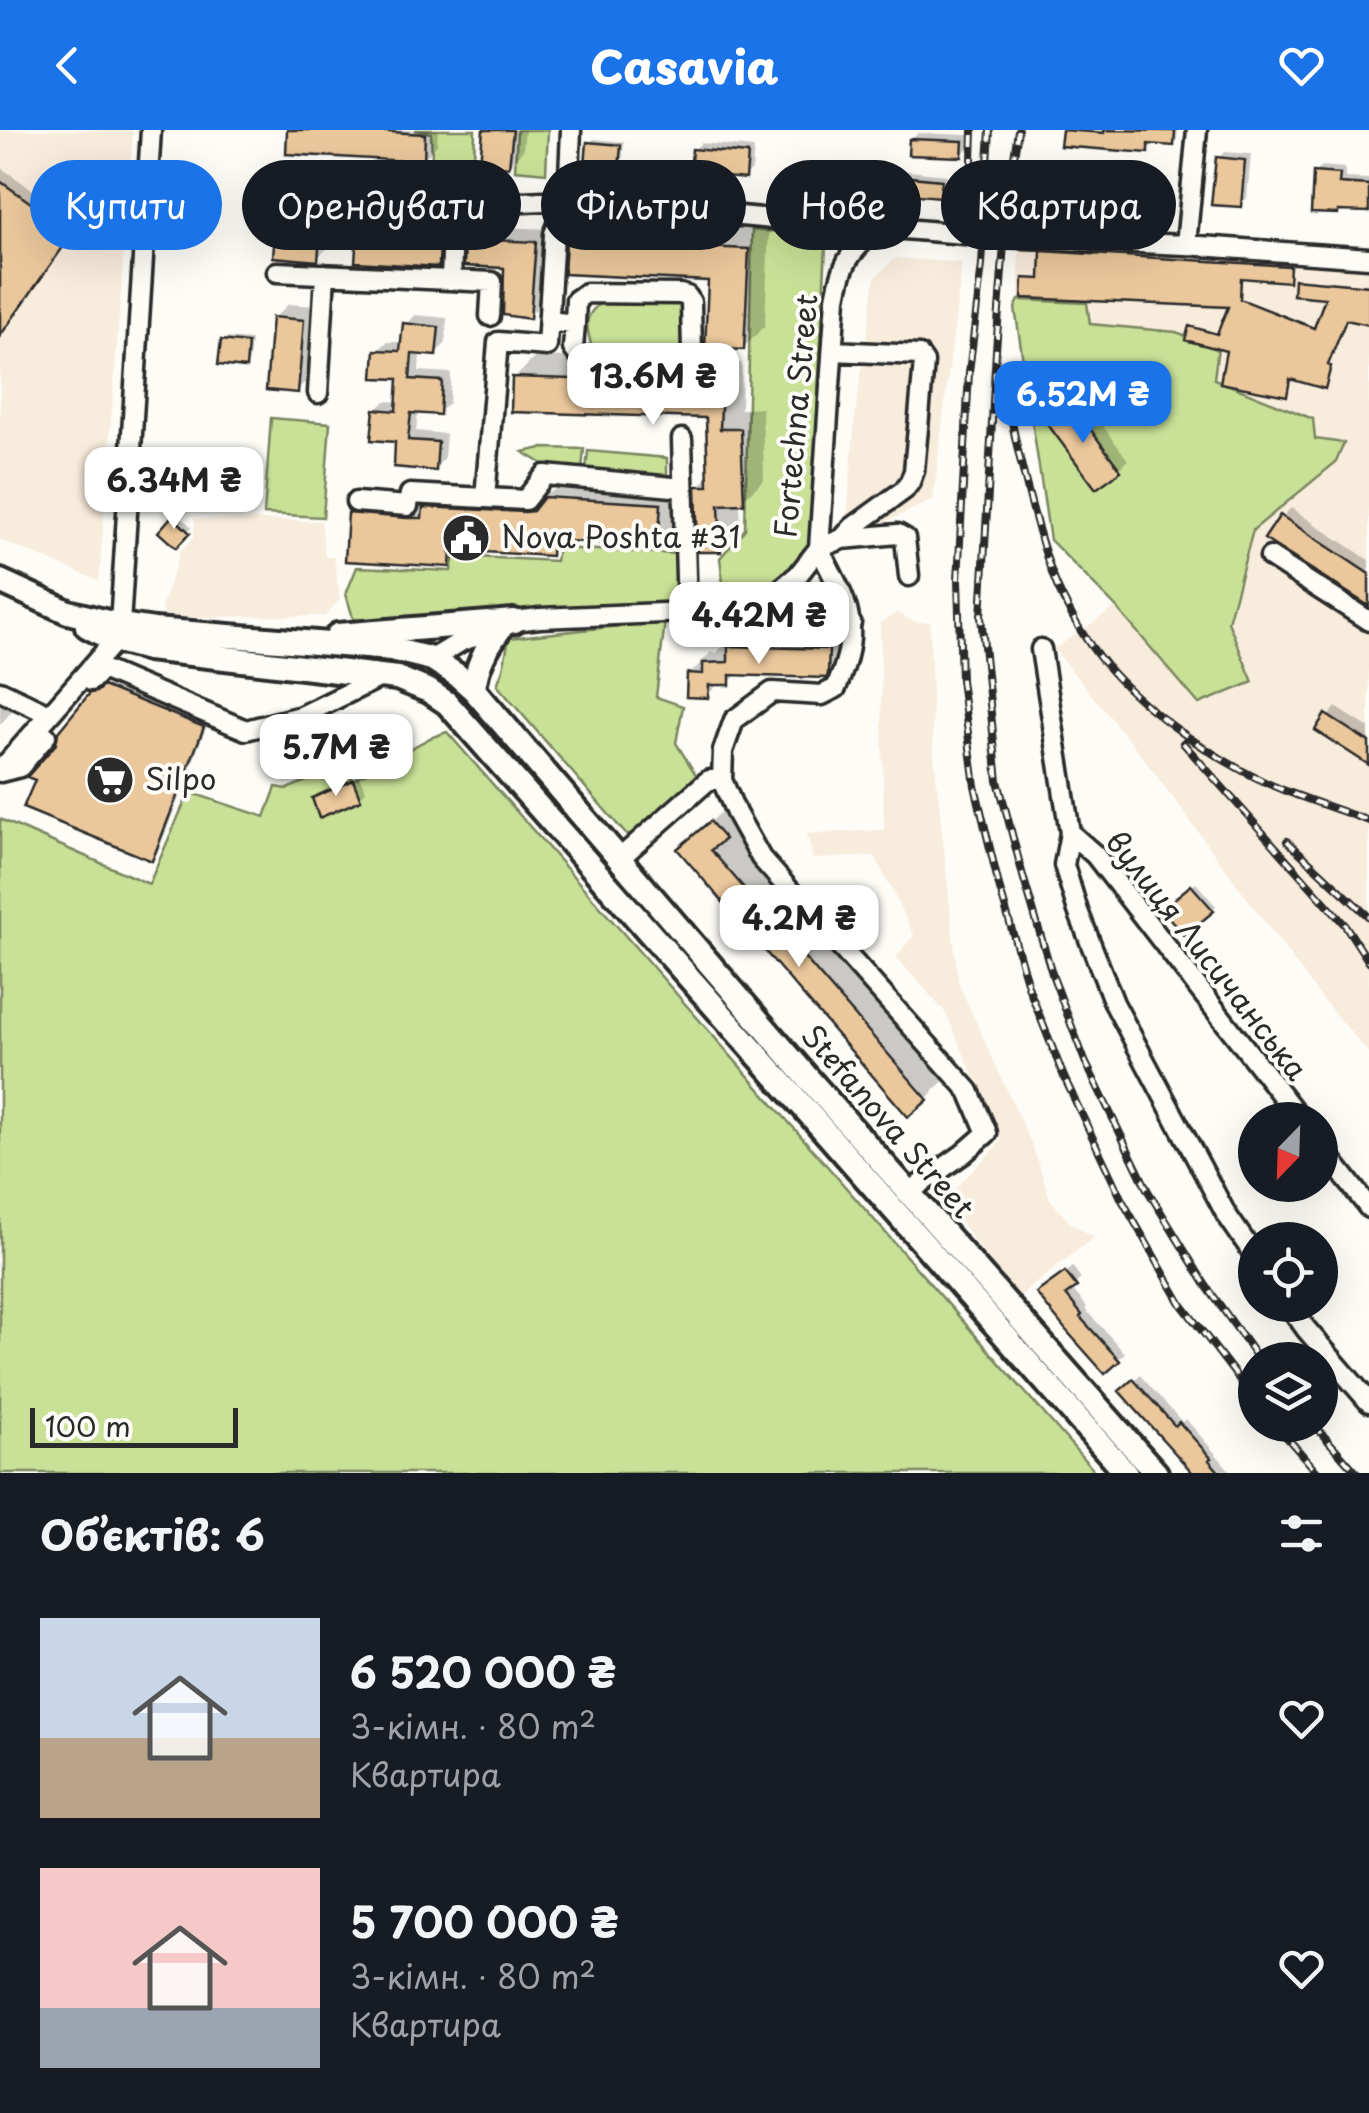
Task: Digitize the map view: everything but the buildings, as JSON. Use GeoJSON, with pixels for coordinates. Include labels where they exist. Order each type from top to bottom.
{"type":"FeatureCollection","features":[{"type":"Feature","properties":{"kind":"main road"},"geometry":{"type":"LineString","coordinates":[[0,581],[68,612],[96,632],[154,630],[391,649],[432,659]]}},
{"type":"Feature","properties":{"kind":"main road"},"geometry":{"type":"LineString","coordinates":[[297,642],[364,631],[507,625]]}},
{"type":"Feature","properties":{"kind":"main road"},"geometry":{"type":"LineString","coordinates":[[474,690],[483,656],[507,625]]}},
{"type":"Feature","properties":{"kind":"main road","name":"Stefanova Street"},"geometry":{"type":"LineString","coordinates":[[117,632],[148,649],[383,676],[410,682],[447,703],[1126,1473]]}},
{"type":"Feature","properties":{"kind":"main road"},"geometry":{"type":"LineString","coordinates":[[410,682],[432,659]]}},
{"type":"Feature","properties":{"kind":"main road","name":"Stefanova Street"},"geometry":{"type":"LineString","coordinates":[[432,659],[474,690],[1156,1473]]}},
{"type":"Feature","properties":{"kind":"street"},"geometry":{"type":"LineString","coordinates":[[0,772],[117,632],[151,130]]}},
{"type":"Feature","properties":{"kind":"street"},"geometry":{"type":"LineString","coordinates":[[570,160],[571,130]]}},
{"type":"Feature","properties":{"kind":"street"},"geometry":{"type":"LineString","coordinates":[[1186,245],[1197,130]]}},
{"type":"Feature","properties":{"kind":"street"},"geometry":{"type":"LineString","coordinates":[[921,230],[1369,258]]}},
{"type":"Feature","properties":{"kind":"street"},"geometry":{"type":"LineString","coordinates":[[451,279],[452,250]]}},
{"type":"Feature","properties":{"kind":"street"},"geometry":{"type":"LineString","coordinates":[[485,498],[498,342],[547,346],[553,250]]}},
{"type":"Feature","properties":{"kind":"street","name":"Fortechna Street"},"geometry":{"type":"LineString","coordinates":[[432,659],[462,641],[540,618],[687,612],[741,604],[781,589],[798,574],[819,548],[836,298],[841,273],[855,250]]}},
{"type":"Feature","properties":{"kind":"street"},"geometry":{"type":"LineString","coordinates":[[277,272],[492,282],[490,316]]}},
{"type":"Feature","properties":{"kind":"street"},"geometry":{"type":"LineString","coordinates":[[318,394],[325,274]]}},
{"type":"Feature","properties":{"kind":"street"},"geometry":{"type":"LineString","coordinates":[[586,292],[680,294],[692,302],[692,355],[682,362],[588,357],[573,348],[575,324],[576,300],[586,292]]}},
{"type":"Feature","properties":{"kind":"street"},"geometry":{"type":"LineString","coordinates":[[550,321],[575,324]]}},
{"type":"Feature","properties":{"kind":"street"},"geometry":{"type":"LineString","coordinates":[[833,352],[910,353],[920,355],[924,362],[910,482],[852,526],[842,539]]}},
{"type":"Feature","properties":{"kind":"street"},"geometry":{"type":"LineString","coordinates":[[682,438],[687,612]]}},
{"type":"Feature","properties":{"kind":"street"},"geometry":{"type":"LineString","coordinates":[[356,502],[408,506],[410,494],[525,500],[545,476],[684,488]]}},
{"type":"Feature","properties":{"kind":"street"},"geometry":{"type":"LineString","coordinates":[[908,1192],[988,1134],[969,1090],[761,858],[722,780],[723,751],[734,720],[772,692],[822,695],[836,688],[846,662],[852,623],[846,600],[819,548],[842,539],[898,534],[905,538],[909,576]]}},
{"type":"Feature","properties":{"kind":"street"},"geometry":{"type":"LineString","coordinates":[[1270,557],[1369,621]]}},
{"type":"Feature","properties":{"kind":"street"},"geometry":{"type":"LineString","coordinates":[[762,598],[852,623]]}},
{"type":"Feature","properties":{"kind":"street","name":"вулиця Лисичанська"},"geometry":{"type":"LineString","coordinates":[[1041,649],[1070,833],[1095,855],[1287,1102]]}},
{"type":"Feature","properties":{"kind":"street"},"geometry":{"type":"LineString","coordinates":[[0,772],[20,767],[102,669],[246,730],[301,716],[383,676]]}},
{"type":"Feature","properties":{"kind":"street"},"geometry":{"type":"LineString","coordinates":[[0,691],[49,714]]}},
{"type":"Feature","properties":{"kind":"street"},"geometry":{"type":"LineString","coordinates":[[289,762],[301,716]]}},
{"type":"Feature","properties":{"kind":"street"},"geometry":{"type":"LineString","coordinates":[[619,859],[705,783],[722,780]]}},
{"type":"Feature","properties":{"kind":"street"},"geometry":{"type":"LineString","coordinates":[[1070,833],[1064,865],[1114,1003],[1238,1231]]}},
{"type":"Feature","properties":{"kind":"street"},"geometry":{"type":"LineString","coordinates":[[1338,1168],[1369,1208]]}},
{"type":"Feature","properties":{"kind":"street"},"geometry":{"type":"LineString","coordinates":[[1301,1322],[1369,1402]]}},
{"type":"Feature","properties":{"kind":"shaded area"},"geometry":{"type":"Polygon","coordinates":[[[0,130],[133,130],[131,160],[30,160],[30,250],[124,250],[99,581],[0,540],[0,130]]]}},
{"type":"Feature","properties":{"kind":"shaded area"},"geometry":{"type":"Polygon","coordinates":[[[1019,250],[1083,250],[1369,268],[1369,1053],[1322,999],[1139,752],[1054,649],[1116,607],[1199,704],[1252,682],[1228,622],[1253,530],[1336,462],[1315,439],[1313,419],[1214,379],[1218,348],[1176,332],[1090,324],[1087,303],[1019,300],[1019,250]]]}},
{"type":"Feature","properties":{"kind":"shaded area"},"geometry":{"type":"Polygon","coordinates":[[[895,258],[962,263],[933,500],[855,536],[847,521],[855,417],[875,278],[895,258]]]}},
{"type":"Feature","properties":{"kind":"shaded area"},"geometry":{"type":"Polygon","coordinates":[[[195,519],[321,521],[325,557],[334,557],[340,599],[325,616],[167,617],[161,609],[180,551],[194,537],[195,519]]]}},
{"type":"Feature","properties":{"kind":"shaded area"},"geometry":{"type":"Polygon","coordinates":[[[897,613],[915,622],[930,622],[933,746],[958,982],[1034,1150],[1050,1199],[1070,1223],[1094,1237],[1017,1298],[944,1200],[1002,1141],[946,1013],[896,957],[914,935],[875,856],[813,859],[807,834],[884,830],[880,623],[897,613]]]}},
{"type":"Feature","properties":{"kind":"green space"},"geometry":{"type":"Polygon","coordinates":[[[415,130],[475,130],[474,160],[432,160],[431,133],[415,130]]]}},
{"type":"Feature","properties":{"kind":"green space"},"geometry":{"type":"Polygon","coordinates":[[[517,130],[548,130],[547,160],[541,160],[541,173],[521,171],[521,160],[516,160],[517,130]]]}},
{"type":"Feature","properties":{"kind":"green space"},"geometry":{"type":"Polygon","coordinates":[[[752,230],[766,231],[766,250],[826,250],[810,549],[780,583],[742,596],[723,584],[720,558],[745,529],[752,230]]]}},
{"type":"Feature","properties":{"kind":"green space"},"geometry":{"type":"Polygon","coordinates":[[[1019,300],[1087,303],[1090,324],[1176,332],[1218,347],[1214,379],[1313,419],[1315,439],[1344,443],[1336,462],[1253,530],[1228,622],[1253,682],[1199,704],[1116,607],[1050,540],[1015,308],[1019,300]]]}},
{"type":"Feature","properties":{"kind":"green space"},"geometry":{"type":"Polygon","coordinates":[[[602,301],[676,302],[686,312],[686,355],[614,356],[592,348],[587,322],[602,301]]]}},
{"type":"Feature","properties":{"kind":"green space"},"geometry":{"type":"Polygon","coordinates":[[[271,418],[330,423],[323,517],[264,514],[271,418]]]}},
{"type":"Feature","properties":{"kind":"green space"},"geometry":{"type":"Polygon","coordinates":[[[542,448],[584,449],[581,479],[523,452],[542,448]]]}},
{"type":"Feature","properties":{"kind":"green space"},"geometry":{"type":"Polygon","coordinates":[[[588,451],[667,458],[667,478],[586,471],[588,451]]]}},
{"type":"Feature","properties":{"kind":"green space"},"geometry":{"type":"Polygon","coordinates":[[[558,548],[678,554],[680,601],[361,622],[353,618],[346,594],[357,567],[451,571],[454,556],[556,561],[558,548]]]}},
{"type":"Feature","properties":{"kind":"green space"},"geometry":{"type":"Polygon","coordinates":[[[665,621],[656,697],[683,706],[676,743],[700,781],[630,839],[497,685],[509,638],[665,621]]]}},
{"type":"Feature","properties":{"kind":"green space"},"geometry":{"type":"Polygon","coordinates":[[[447,732],[1096,1473],[0,1473],[0,819],[149,884],[189,792],[265,817],[276,787],[287,789],[342,766],[353,780],[447,732]]]}},
{"type":"Feature","properties":{"kind":"railway"},"geometry":{"type":"LineString","coordinates":[[972,160],[973,130]]}},
{"type":"Feature","properties":{"kind":"railway"},"geometry":{"type":"LineString","coordinates":[[990,130],[982,265],[969,372],[958,580],[961,680],[975,786],[1029,989],[1064,1077],[1122,1200],[1182,1305],[1238,1378]]}},
{"type":"Feature","properties":{"kind":"railway"},"geometry":{"type":"LineString","coordinates":[[1018,130],[1007,205],[981,617],[998,781],[1053,977],[1085,1061],[1148,1191],[1246,1342]]}},
{"type":"Feature","properties":{"kind":"railway"},"geometry":{"type":"LineString","coordinates":[[1005,365],[1014,433],[1045,554],[1067,606],[1098,655],[1142,701],[1212,753],[1283,790],[1369,821]]}},
{"type":"Feature","properties":{"kind":"railway"},"geometry":{"type":"LineString","coordinates":[[1183,743],[1345,925],[1369,962]]}},
{"type":"Feature","properties":{"kind":"railway"},"geometry":{"type":"LineString","coordinates":[[1287,841],[1369,917]]}},
{"type":"Feature","properties":{"kind":"railway"},"geometry":{"type":"LineString","coordinates":[[1291,1442],[1318,1473]]}},
{"type":"Feature","properties":{"kind":"railway"},"geometry":{"type":"LineString","coordinates":[[1329,1442],[1357,1473]]}},
{"type":"Feature","properties":{"kind":"place","name":"Nova Poshta #31"},"geometry":{"type":"Point","coordinates":[466,538]}},
{"type":"Feature","properties":{"kind":"place","name":"Silpo"},"geometry":{"type":"Point","coordinates":[110,780]}}]}
